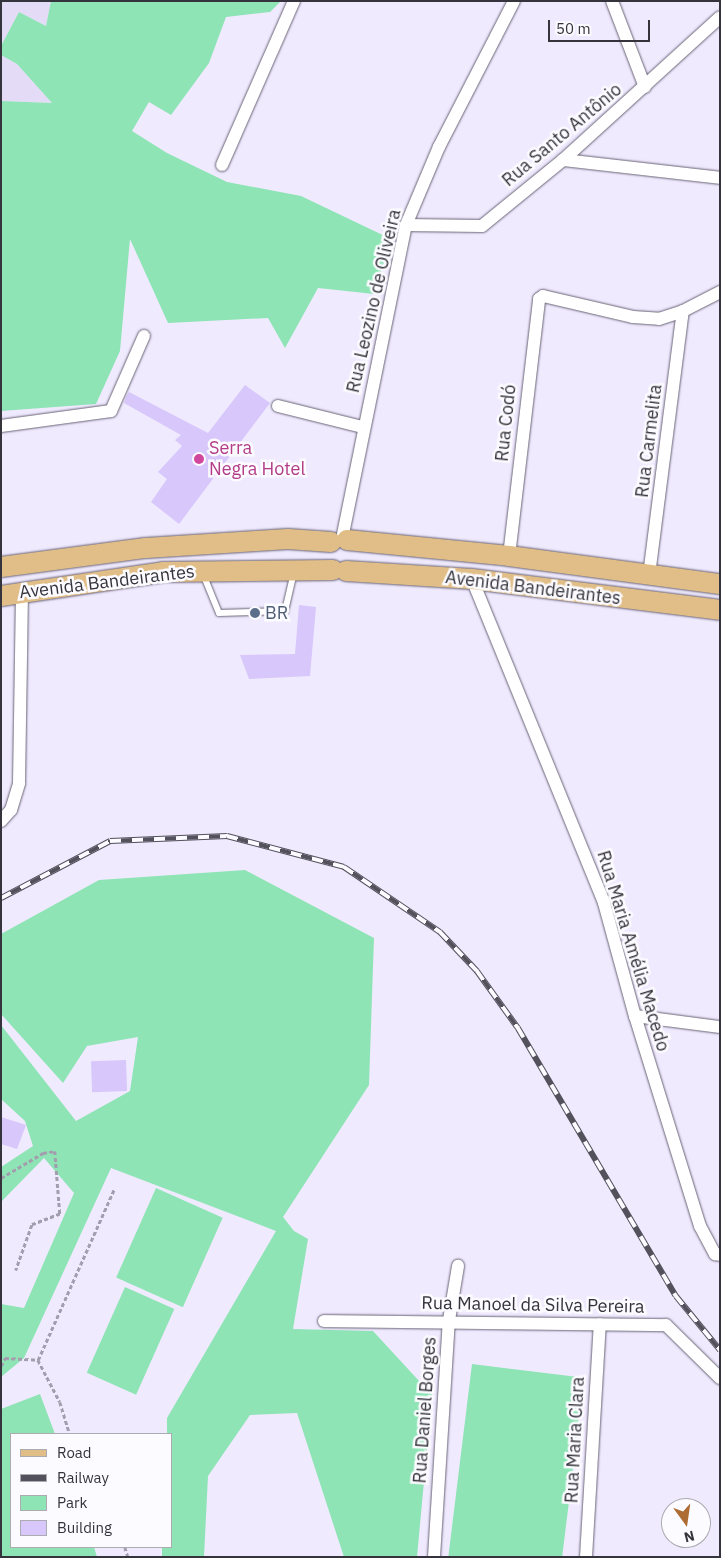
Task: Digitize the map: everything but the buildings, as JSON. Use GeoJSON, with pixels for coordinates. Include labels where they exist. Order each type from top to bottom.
{"type":"FeatureCollection","features":[{"type":"Feature","properties":{"kind":"main road","name":"Avenida Bandeirantes"},"geometry":{"type":"LineString","coordinates":[[1,567],[146,548],[288,539],[340,540],[509,556],[720,584]]}},
{"type":"Feature","properties":{"kind":"main road"},"geometry":{"type":"LineString","coordinates":[[340,540],[357,553],[354,564],[339,570],[324,556],[340,540]]}},
{"type":"Feature","properties":{"kind":"main road","name":"Avenida Bandeirantes"},"geometry":{"type":"LineString","coordinates":[[1,596],[163,572],[339,570],[472,579],[720,610]]}},
{"type":"Feature","properties":{"kind":"street"},"geometry":{"type":"LineString","coordinates":[[222,165],[294,1]]}},
{"type":"Feature","properties":{"kind":"street","name":"Rua Leozino de Oliveira"},"geometry":{"type":"LineString","coordinates":[[340,540],[362,427],[406,225],[439,147],[514,1]]}},
{"type":"Feature","properties":{"kind":"street"},"geometry":{"type":"LineString","coordinates":[[612,1],[645,87]]}},
{"type":"Feature","properties":{"kind":"street","name":"Rua Santo Antônio"},"geometry":{"type":"LineString","coordinates":[[406,225],[482,226],[563,160],[720,18]]}},
{"type":"Feature","properties":{"kind":"street"},"geometry":{"type":"LineString","coordinates":[[563,160],[720,178]]}},
{"type":"Feature","properties":{"kind":"street"},"geometry":{"type":"LineString","coordinates":[[683,311],[720,292]]}},
{"type":"Feature","properties":{"kind":"street","name":"Rua Codó"},"geometry":{"type":"LineString","coordinates":[[509,556],[537,303],[543,296],[633,317],[659,319],[683,311]]}},
{"type":"Feature","properties":{"kind":"street","name":"Rua Carmelita"},"geometry":{"type":"LineString","coordinates":[[649,574],[683,311]]}},
{"type":"Feature","properties":{"kind":"street"},"geometry":{"type":"LineString","coordinates":[[1,426],[111,411],[144,336]]}},
{"type":"Feature","properties":{"kind":"street"},"geometry":{"type":"LineString","coordinates":[[278,406],[362,427]]}},
{"type":"Feature","properties":{"kind":"street","name":"Rua Maria Amélia Macedo"},"geometry":{"type":"LineString","coordinates":[[472,579],[604,903],[635,1016],[700,1226],[718,1254]]}},
{"type":"Feature","properties":{"kind":"street"},"geometry":{"type":"LineString","coordinates":[[1,821],[11,810],[19,783],[22,592]]}},
{"type":"Feature","properties":{"kind":"street"},"geometry":{"type":"LineString","coordinates":[[635,1016],[720,1027]]}},
{"type":"Feature","properties":{"kind":"street","name":"Rua Daniel Borges"},"geometry":{"type":"LineString","coordinates":[[434,1557],[448,1320],[458,1266]]}},
{"type":"Feature","properties":{"kind":"street","name":"Rua Manoel da Silva Pereira"},"geometry":{"type":"LineString","coordinates":[[324,1321],[448,1320],[666,1325],[720,1378]]}},
{"type":"Feature","properties":{"kind":"street","name":"Rua Maria Clara"},"geometry":{"type":"LineString","coordinates":[[586,1557],[600,1324]]}},
{"type":"Feature","properties":{"kind":"lane"},"geometry":{"type":"LineString","coordinates":[[202,571],[219,613],[285,611],[295,570]]}},
{"type":"Feature","properties":{"kind":"path"},"geometry":{"type":"LineString","coordinates":[[1,1178],[43,1153],[55,1150],[60,1214],[32,1225],[16,1270]]}},
{"type":"Feature","properties":{"kind":"path"},"geometry":{"type":"LineString","coordinates":[[38,1360],[114,1189]]}},
{"type":"Feature","properties":{"kind":"path"},"geometry":{"type":"LineString","coordinates":[[1,1366],[5,1358],[38,1360]]}},
{"type":"Feature","properties":{"kind":"path"},"geometry":{"type":"LineString","coordinates":[[38,1360],[60,1402],[70,1433]]}},
{"type":"Feature","properties":{"kind":"shaded area"},"geometry":{"type":"Polygon","coordinates":[[[1,1],[51,1],[46,26],[19,12],[1,46],[1,1]]]}},
{"type":"Feature","properties":{"kind":"shaded area"},"geometry":{"type":"Polygon","coordinates":[[[1,55],[17,64],[52,103],[1,101],[1,55]]]}},
{"type":"Feature","properties":{"kind":"green space"},"geometry":{"type":"Polygon","coordinates":[[[51,1],[281,1],[270,12],[226,17],[209,63],[171,115],[149,102],[132,131],[167,153],[227,182],[301,196],[391,239],[374,294],[318,288],[285,348],[268,318],[168,323],[130,239],[120,351],[96,404],[1,411],[1,101],[52,103],[17,64],[1,55],[1,46],[19,12],[46,26],[51,1]]]}},
{"type":"Feature","properties":{"kind":"green space"},"geometry":{"type":"Polygon","coordinates":[[[245,870],[374,938],[369,1085],[283,1217],[294,1231],[308,1239],[293,1329],[373,1331],[432,1395],[417,1557],[344,1557],[297,1413],[250,1415],[208,1476],[204,1557],[162,1557],[162,1548],[172,1548],[172,1433],[167,1433],[167,1418],[276,1231],[111,1168],[24,1358],[1,1377],[1,1304],[24,1308],[74,1193],[44,1158],[1,1202],[1,1167],[33,1146],[25,1121],[1,1099],[1,1025],[76,1121],[130,1091],[138,1037],[87,1046],[63,1083],[1,1014],[1,934],[99,880],[245,870]]]}},
{"type":"Feature","properties":{"kind":"green space"},"geometry":{"type":"Polygon","coordinates":[[[156,1188],[223,1218],[183,1307],[116,1278],[156,1188]]]}},
{"type":"Feature","properties":{"kind":"green space"},"geometry":{"type":"Polygon","coordinates":[[[125,1287],[174,1309],[136,1395],[87,1373],[125,1287]]]}},
{"type":"Feature","properties":{"kind":"green space"},"geometry":{"type":"Polygon","coordinates":[[[472,1364],[584,1378],[562,1557],[448,1557],[472,1364]]]}},
{"type":"Feature","properties":{"kind":"green space"},"geometry":{"type":"Polygon","coordinates":[[[40,1394],[55,1433],[10,1433],[10,1548],[94,1548],[97,1557],[1,1557],[1,1409],[40,1394]]]}},
{"type":"Feature","properties":{"kind":"railway"},"geometry":{"type":"LineString","coordinates":[[1,898],[110,841],[227,836],[344,867],[440,932],[477,971],[518,1028],[676,1296],[720,1350]]}},
{"type":"Feature","properties":{"kind":"place","name":"Serra Negra Hotel"},"geometry":{"type":"Point","coordinates":[199,459]}},
{"type":"Feature","properties":{"kind":"place","name":"BR"},"geometry":{"type":"Point","coordinates":[255,613]}}]}
